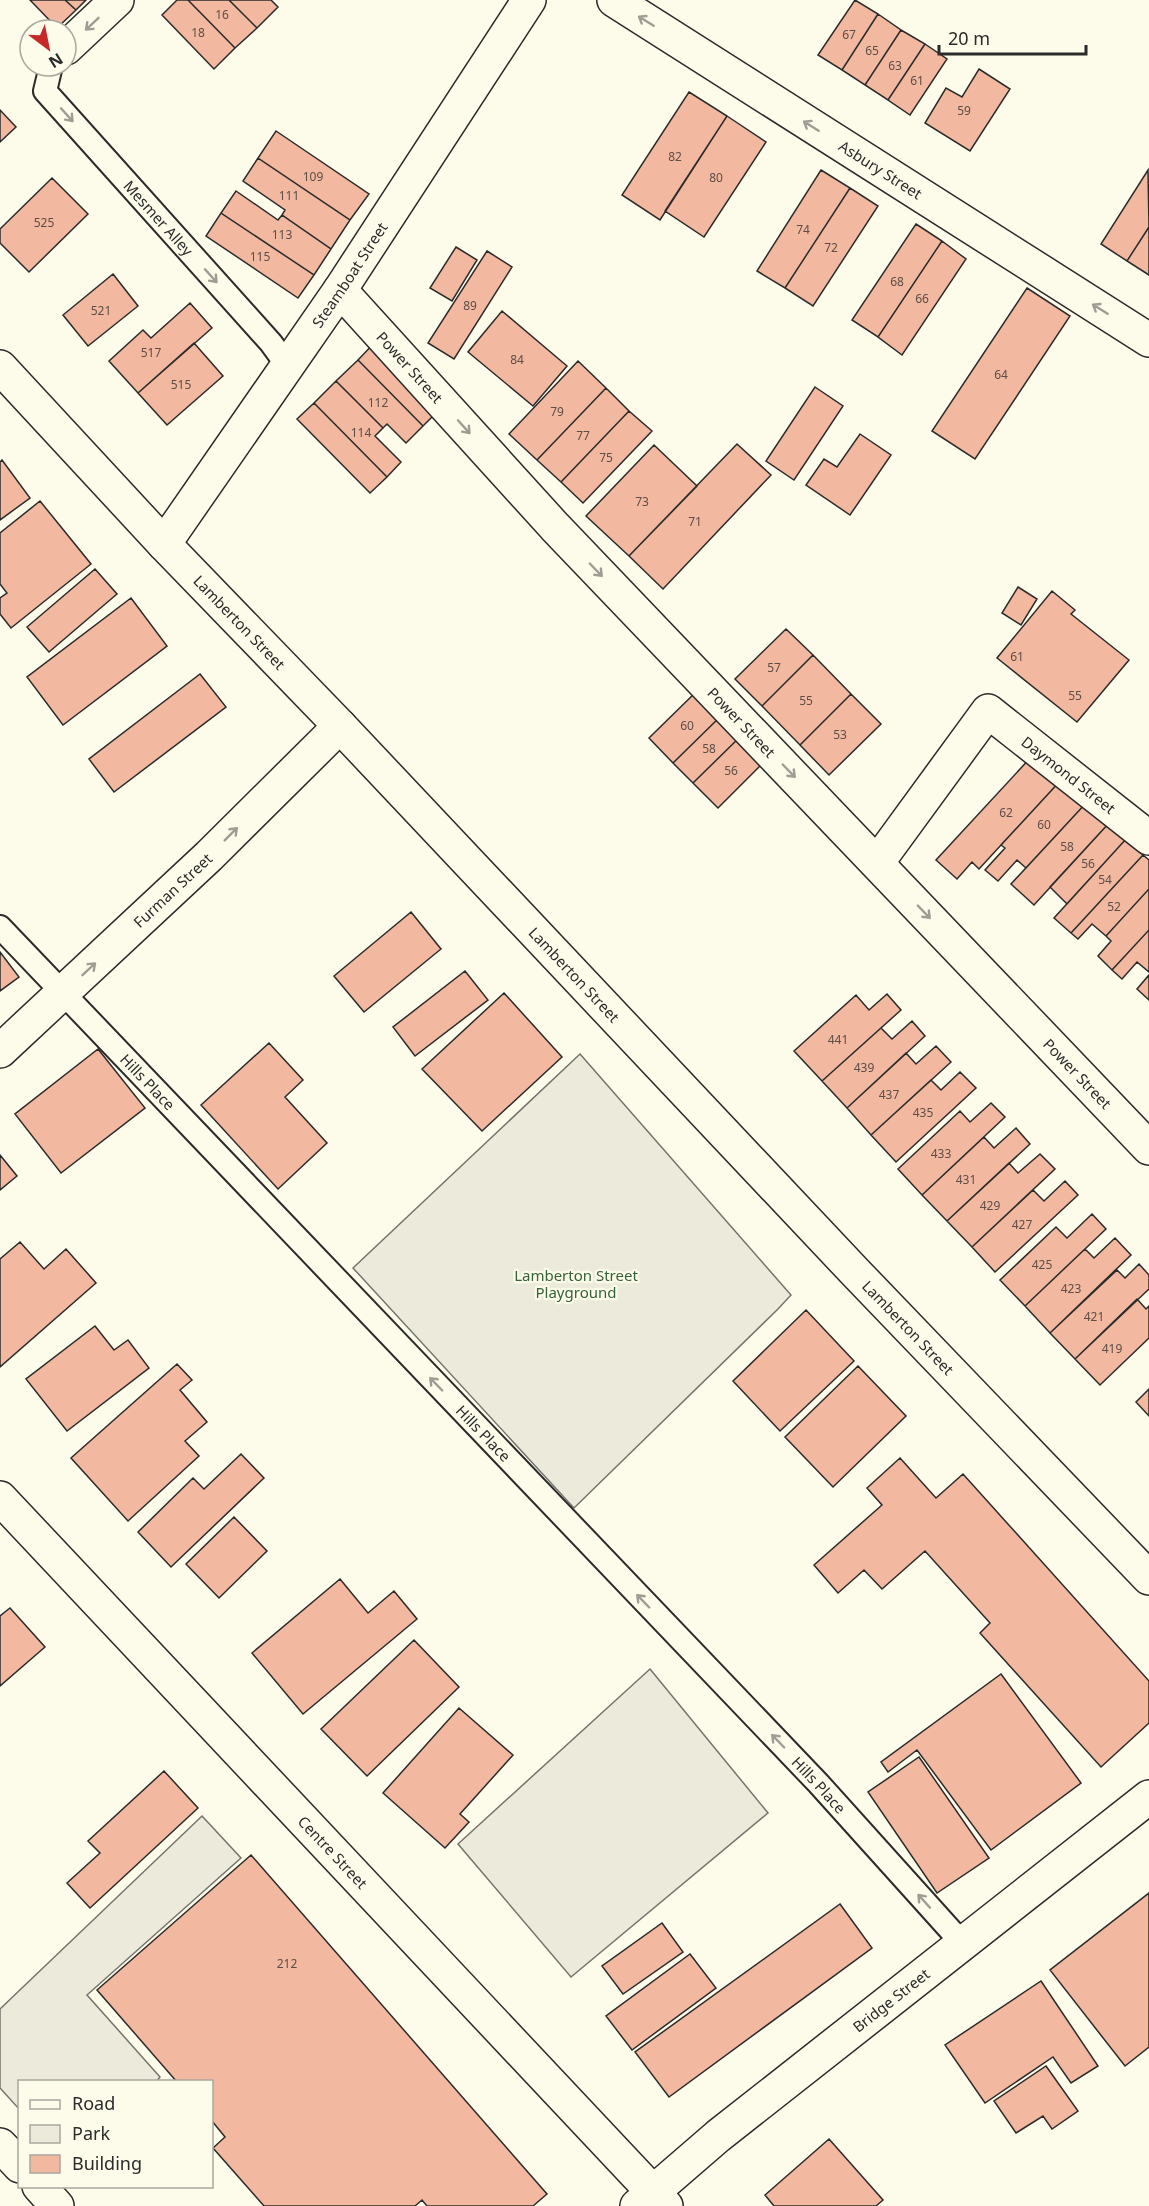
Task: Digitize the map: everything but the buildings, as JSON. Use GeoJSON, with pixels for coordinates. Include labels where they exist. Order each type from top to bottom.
{"type":"FeatureCollection","features":[{"type":"Feature","properties":{"kind":"street"},"geometry":{"type":"LineString","coordinates":[[78,37],[117,0]]}},
{"type":"Feature","properties":{"kind":"street","name":"Steamboat Street"},"geometry":{"type":"LineString","coordinates":[[164,544],[340,290],[529,0]]}},
{"type":"Feature","properties":{"kind":"street","name":"Asbury Street"},"geometry":{"type":"LineString","coordinates":[[614,0],[1149,340]]}},
{"type":"Feature","properties":{"kind":"street","name":"Power Street"},"geometry":{"type":"LineString","coordinates":[[340,290],[555,526],[1149,1148]]}},
{"type":"Feature","properties":{"kind":"street","name":"Lamberton Street"},"geometry":{"type":"LineString","coordinates":[[0,367],[164,544],[340,726],[857,1274],[1149,1578]]}},
{"type":"Feature","properties":{"kind":"street","name":"Daymond Street"},"geometry":{"type":"LineString","coordinates":[[877,863],[988,711],[1149,838]]}},
{"type":"Feature","properties":{"kind":"street","name":"Furman Street"},"geometry":{"type":"LineString","coordinates":[[0,1051],[209,856],[340,726]]}},
{"type":"Feature","properties":{"kind":"street","name":"Centre Street"},"geometry":{"type":"LineString","coordinates":[[0,1497],[652,2201]]}},
{"type":"Feature","properties":{"kind":"street","name":"Bridge Street"},"geometry":{"type":"LineString","coordinates":[[652,2201],[728,2129],[1149,1797]]}},
{"type":"Feature","properties":{"kind":"street"},"geometry":{"type":"LineString","coordinates":[[0,2145],[18,2164]]}},
{"type":"Feature","properties":{"kind":"street"},"geometry":{"type":"LineString","coordinates":[[40,2188],[57,2206]]}},
{"type":"Feature","properties":{"kind":"lane","name":"Mesmer Alley"},"geometry":{"type":"LineString","coordinates":[[48,78],[45,91],[271,344],[287,365]]}},
{"type":"Feature","properties":{"kind":"lane","name":"Hills Place"},"geometry":{"type":"LineString","coordinates":[[0,927],[818,1783],[963,1944]]}},
{"type":"Feature","properties":{"kind":"green space","name":"Lamberton Street Playground"},"geometry":{"type":"Polygon","coordinates":[[[580,1054],[791,1295],[574,1508],[353,1268],[580,1054]]]}},
{"type":"Feature","properties":{"kind":"green space"},"geometry":{"type":"Polygon","coordinates":[[[650,1669],[768,1813],[571,1977],[458,1844],[650,1669]]]}},
{"type":"Feature","properties":{"kind":"shaded area"},"geometry":{"type":"Polygon","coordinates":[[[202,1816],[241,1858],[87,1995],[160,2077],[158,2080],[18,2080],[18,2108],[0,2088],[0,2009],[202,1816]]]}}]}
